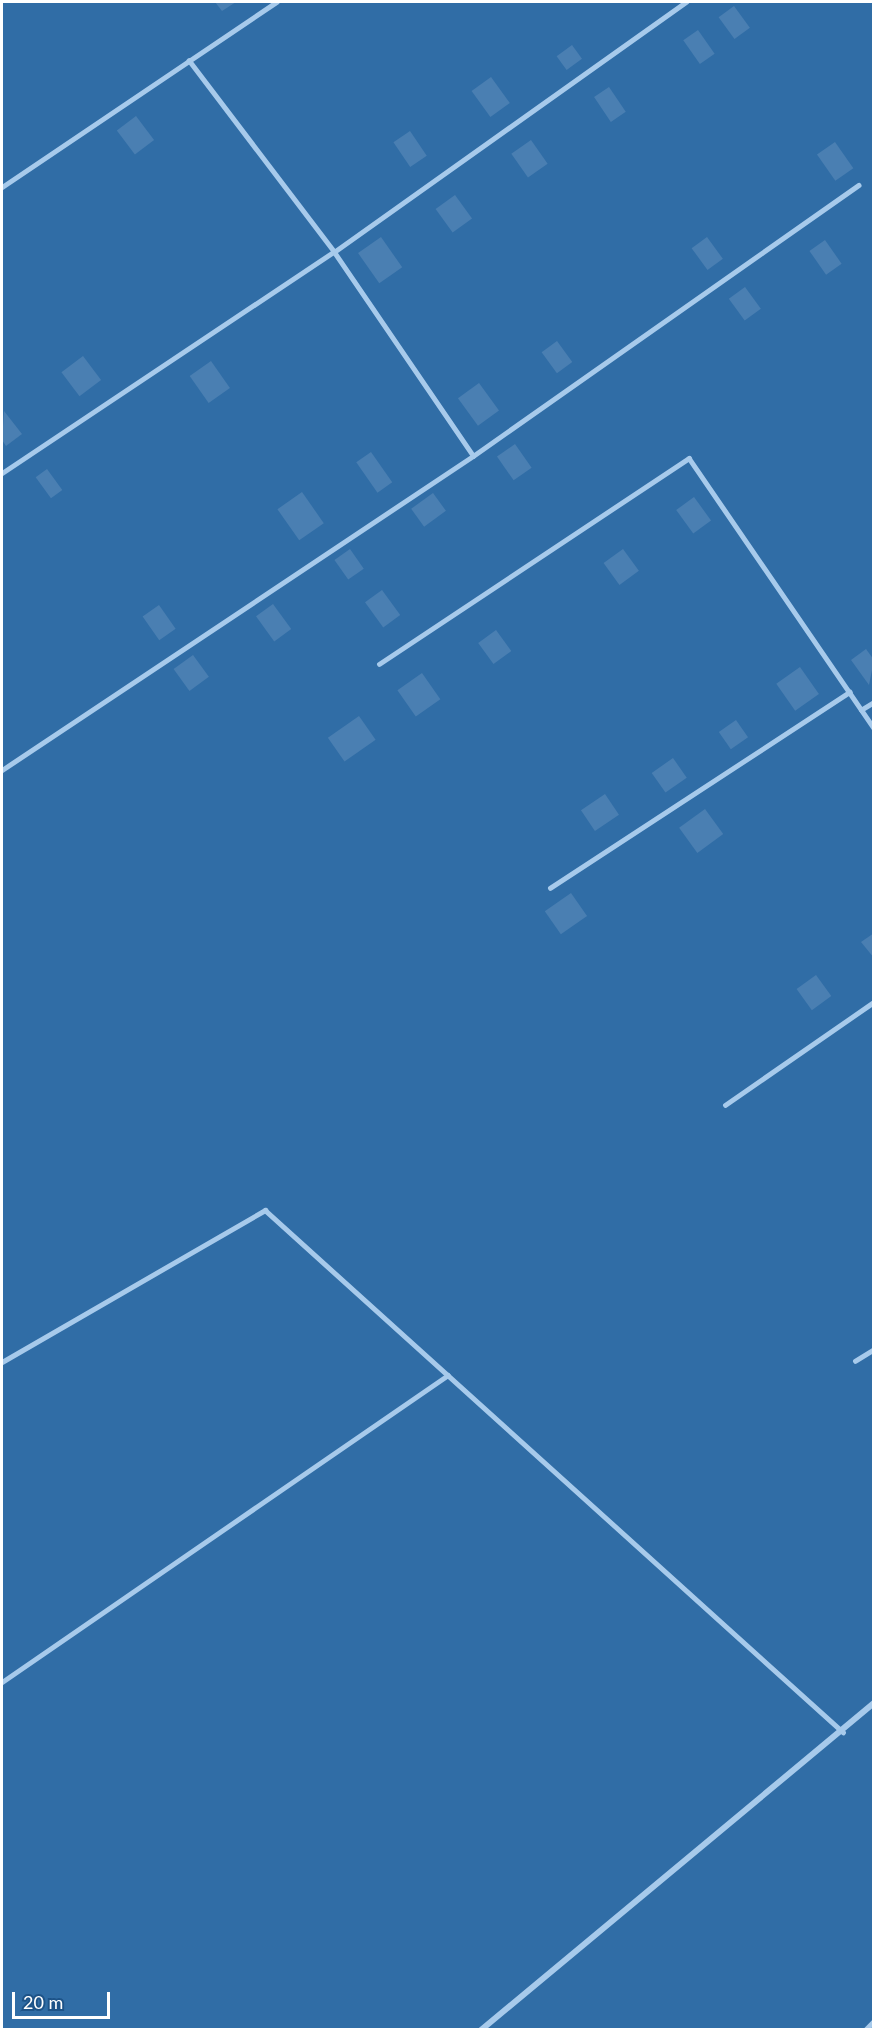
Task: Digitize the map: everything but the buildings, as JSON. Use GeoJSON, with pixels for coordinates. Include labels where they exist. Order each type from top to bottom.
{"type":"FeatureCollection","features":[{"type":"Feature","properties":{"kind":"street"},"geometry":{"type":"LineString","coordinates":[[481,2030],[843,1732],[873,1703]]}},
{"type":"Feature","properties":{"kind":"lane"},"geometry":{"type":"LineString","coordinates":[[2,187],[276,2]]}},
{"type":"Feature","properties":{"kind":"lane"},"geometry":{"type":"LineString","coordinates":[[2,472],[334,252],[686,2]]}},
{"type":"Feature","properties":{"kind":"lane"},"geometry":{"type":"LineString","coordinates":[[189,61],[334,252],[473,456]]}},
{"type":"Feature","properties":{"kind":"lane"},"geometry":{"type":"LineString","coordinates":[[2,770],[473,456],[858,185]]}},
{"type":"Feature","properties":{"kind":"lane"},"geometry":{"type":"LineString","coordinates":[[379,664],[689,458],[873,728]]}},
{"type":"Feature","properties":{"kind":"lane"},"geometry":{"type":"LineString","coordinates":[[550,888],[849,692]]}},
{"type":"Feature","properties":{"kind":"lane"},"geometry":{"type":"LineString","coordinates":[[861,710],[873,702]]}},
{"type":"Feature","properties":{"kind":"lane"},"geometry":{"type":"LineString","coordinates":[[725,1105],[873,1002]]}},
{"type":"Feature","properties":{"kind":"lane"},"geometry":{"type":"LineString","coordinates":[[2,1362],[264,1210],[843,1732]]}},
{"type":"Feature","properties":{"kind":"lane"},"geometry":{"type":"LineString","coordinates":[[855,1361],[873,1349]]}},
{"type":"Feature","properties":{"kind":"lane"},"geometry":{"type":"LineString","coordinates":[[2,1682],[448,1375]]}},
{"type":"Feature","properties":{"kind":"lane"},"geometry":{"type":"LineString","coordinates":[[865,2030],[873,2022]]}},
{"type":"Feature","properties":{"kind":"shaded area"},"geometry":{"type":"Polygon","coordinates":[[[2,2],[873,2],[873,2030],[2,2030],[2,2]]]}}]}
